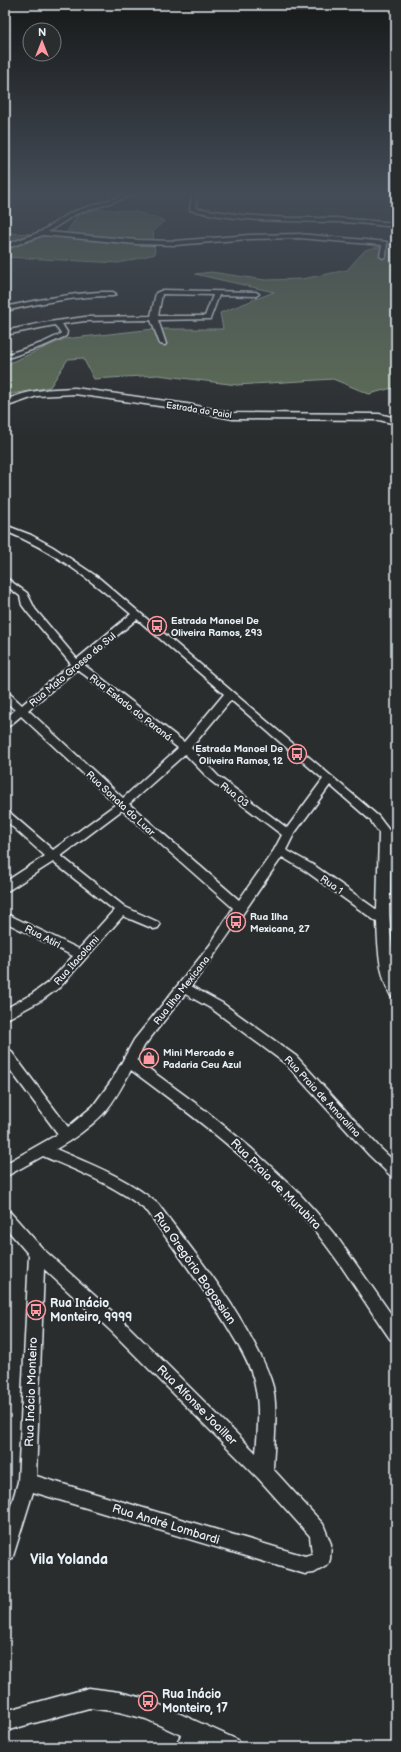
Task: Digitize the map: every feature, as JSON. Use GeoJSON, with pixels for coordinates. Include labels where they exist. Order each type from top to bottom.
{"type":"FeatureCollection","features":[{"type":"Feature","properties":{"kind":"street"},"geometry":{"type":"LineString","coordinates":[[163,344],[154,318],[159,293],[256,294]]}},
{"type":"Feature","properties":{"kind":"street"},"geometry":{"type":"LineString","coordinates":[[5,333],[86,319],[208,318],[217,293]]}},
{"type":"Feature","properties":{"kind":"street"},"geometry":{"type":"LineString","coordinates":[[5,309],[68,296],[113,294]]}},
{"type":"Feature","properties":{"kind":"street"},"geometry":{"type":"LineString","coordinates":[[5,357],[44,344],[49,340],[64,335],[64,332],[57,323]]}},
{"type":"Feature","properties":{"kind":"street","name":"Estrada do Paiol"},"geometry":{"type":"LineString","coordinates":[[5,404],[24,396],[38,393],[75,391],[187,407],[233,416],[379,417],[396,421]]}},
{"type":"Feature","properties":{"kind":"street"},"geometry":{"type":"LineString","coordinates":[[5,528],[28,536],[58,554],[137,614],[391,832],[386,860],[383,920],[386,964],[396,993]]}},
{"type":"Feature","properties":{"kind":"street","name":"Rua Estado do Paraná"},"geometry":{"type":"LineString","coordinates":[[6,582],[24,595],[32,611],[77,665],[185,748]]}},
{"type":"Feature","properties":{"kind":"street","name":"Rua Mato Grosso do Sul"},"geometry":{"type":"LineString","coordinates":[[5,724],[137,614]]}},
{"type":"Feature","properties":{"kind":"street","name":"Rua Sonata do Luar"},"geometry":{"type":"LineString","coordinates":[[5,694],[122,805],[174,852],[240,907]]}},
{"type":"Feature","properties":{"kind":"street"},"geometry":{"type":"LineString","coordinates":[[8,881],[53,856],[122,805],[185,748],[230,694]]}},
{"type":"Feature","properties":{"kind":"street","name":"Rua 03"},"geometry":{"type":"LineString","coordinates":[[185,748],[215,779],[288,834]]}},
{"type":"Feature","properties":{"kind":"street","name":"Rua Ilha Mexicana"},"geometry":{"type":"LineString","coordinates":[[5,1171],[67,1136],[98,1110],[111,1093],[139,1043],[214,948],[240,907],[280,851],[288,834],[329,778]]}},
{"type":"Feature","properties":{"kind":"street"},"geometry":{"type":"LineString","coordinates":[[5,814],[53,856],[121,910],[154,925]]}},
{"type":"Feature","properties":{"kind":"street","name":"Rua 1"},"geometry":{"type":"LineString","coordinates":[[280,851],[311,869],[383,920]]}},
{"type":"Feature","properties":{"kind":"street"},"geometry":{"type":"LineString","coordinates":[[383,900],[396,900]]}},
{"type":"Feature","properties":{"kind":"street","name":"Rua Itacolomi"},"geometry":{"type":"LineString","coordinates":[[5,1015],[51,987],[82,955],[121,910]]}},
{"type":"Feature","properties":{"kind":"street","name":"Rua Atiri"},"geometry":{"type":"LineString","coordinates":[[5,917],[82,955]]}},
{"type":"Feature","properties":{"kind":"street","name":"Rua Praia de Amaralina"},"geometry":{"type":"LineString","coordinates":[[184,987],[217,1006],[291,1060],[396,1172]]}},
{"type":"Feature","properties":{"kind":"street"},"geometry":{"type":"LineString","coordinates":[[5,1053],[67,1136]]}},
{"type":"Feature","properties":{"kind":"street","name":"Rua Praia de Murubira"},"geometry":{"type":"LineString","coordinates":[[129,1061],[222,1130],[269,1173],[311,1216],[338,1249],[370,1299],[396,1334]]}},
{"type":"Feature","properties":{"kind":"street","name":"Rua Gregório Bogossian"},"geometry":{"type":"LineString","coordinates":[[43,1150],[114,1180],[142,1198],[153,1208],[207,1281],[237,1327],[260,1373],[264,1387],[266,1406],[264,1472]]}},
{"type":"Feature","properties":{"kind":"street"},"geometry":{"type":"LineString","coordinates":[[5,1216],[37,1253]]}},
{"type":"Feature","properties":{"kind":"street","name":"Rua Alfonse Joailler"},"geometry":{"type":"LineString","coordinates":[[37,1253],[118,1327],[264,1472],[316,1530],[322,1542],[323,1550],[321,1559],[314,1564],[305,1566]]}},
{"type":"Feature","properties":{"kind":"street","name":"Rua Inácio Monteiro"},"geometry":{"type":"LineString","coordinates":[[5,1553],[19,1512],[27,1482],[37,1253]]}},
{"type":"Feature","properties":{"kind":"street","name":"Rua André Lombardi"},"geometry":{"type":"LineString","coordinates":[[27,1482],[305,1566]]}},
{"type":"Feature","properties":{"kind":"street"},"geometry":{"type":"LineString","coordinates":[[5,1721],[89,1698],[119,1702],[147,1709],[191,1740],[231,1747]]}},
{"type":"Feature","properties":{"kind":"green space"},"geometry":{"type":"Polygon","coordinates":[[[203,276],[236,276],[265,280],[302,279],[318,276],[396,276],[396,387],[369,394],[333,379],[237,385],[158,375],[94,379],[83,358],[68,359],[50,387],[12,394],[5,398],[5,365],[64,339],[154,329],[223,329],[220,313],[274,292],[203,276]]]}},
{"type":"Feature","properties":{"kind":"place","name":"Estrada Manoel De Oliveira Ramos, 293"},"geometry":{"type":"Point","coordinates":[157,626]}},
{"type":"Feature","properties":{"kind":"place","name":"Estrada Manoel De Oliveira Ramos, 12"},"geometry":{"type":"Point","coordinates":[297,754]}},
{"type":"Feature","properties":{"kind":"place","name":"Rua Ilha Mexicana, 27"},"geometry":{"type":"Point","coordinates":[236,922]}},
{"type":"Feature","properties":{"kind":"place","name":"Mini Mercado e Padaria Ceu Azul"},"geometry":{"type":"Point","coordinates":[149,1058]}},
{"type":"Feature","properties":{"kind":"place","name":"Rua Inácio Monteiro, 9999"},"geometry":{"type":"Point","coordinates":[36,1310]}},
{"type":"Feature","properties":{"kind":"place","name":"Rua Inácio Monteiro, 17"},"geometry":{"type":"Point","coordinates":[148,1701]}},
{"type":"Feature","properties":{"kind":"district","name":"Vila Yolanda"},"geometry":{"type":"Point","coordinates":[69,1559]}}]}
